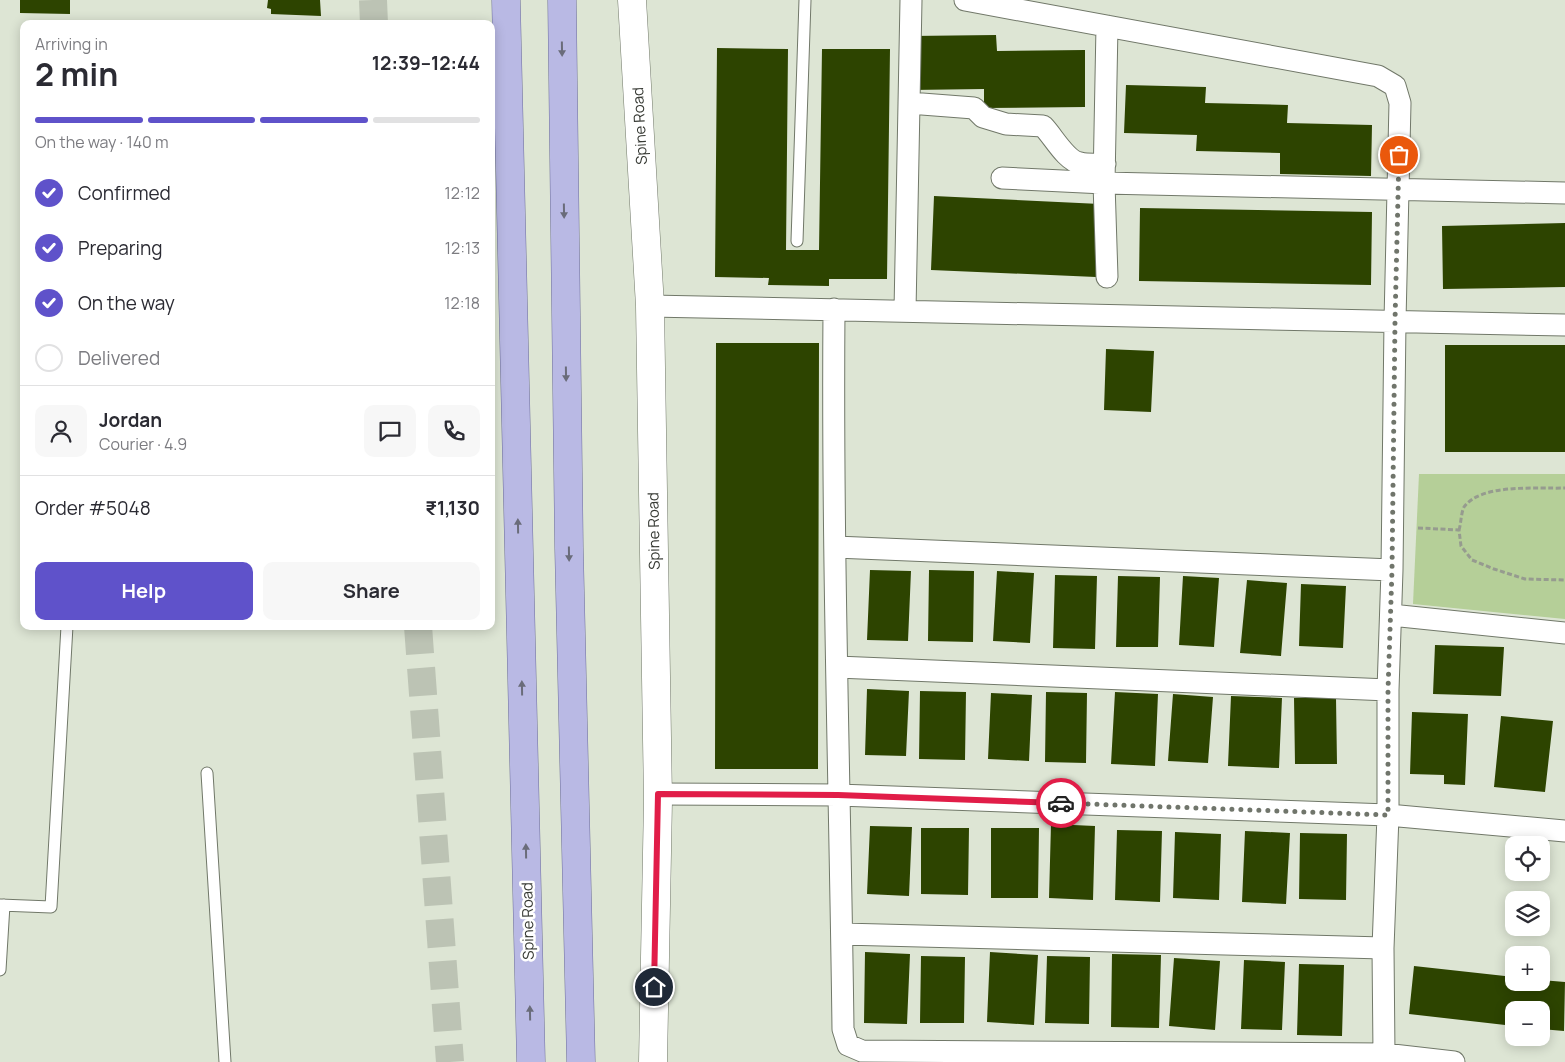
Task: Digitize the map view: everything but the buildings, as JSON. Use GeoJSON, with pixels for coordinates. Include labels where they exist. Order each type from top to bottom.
{"type":"FeatureCollection","features":[{"type":"Feature","properties":{"kind":"main road","name":"Spine Road"},"geometry":{"type":"LineString","coordinates":[[506,0],[531,1062]]}},
{"type":"Feature","properties":{"kind":"main road"},"geometry":{"type":"LineString","coordinates":[[562,0],[568,548],[581,1062]]}},
{"type":"Feature","properties":{"kind":"street","name":"Spine Road"},"geometry":{"type":"LineString","coordinates":[[632,0],[650,306],[658,794],[653,1062]]}},
{"type":"Feature","properties":{"kind":"street"},"geometry":{"type":"LineString","coordinates":[[905,310],[911,0]]}},
{"type":"Feature","properties":{"kind":"street"},"geometry":{"type":"LineString","coordinates":[[965,0],[1378,76],[1395,86],[1400,103],[1392,570],[1388,690],[1388,815],[1383,948],[1384,1054]]}},
{"type":"Feature","properties":{"kind":"street"},"geometry":{"type":"LineString","coordinates":[[1107,26],[1104,174],[1107,277]]}},
{"type":"Feature","properties":{"kind":"street"},"geometry":{"type":"LineString","coordinates":[[909,103],[974,108],[983,117],[1006,124],[1043,126],[1063,151],[1078,163],[1104,174]]}},
{"type":"Feature","properties":{"kind":"street"},"geometry":{"type":"LineString","coordinates":[[1002,178],[1104,174],[1398,189],[1565,192]]}},
{"type":"Feature","properties":{"kind":"street"},"geometry":{"type":"LineString","coordinates":[[650,306],[1565,325]]}},
{"type":"Feature","properties":{"kind":"street"},"geometry":{"type":"LineString","coordinates":[[834,309],[833,439],[838,795],[843,1029],[848,1045],[862,1051],[1384,1054],[1454,1062]]}},
{"type":"Feature","properties":{"kind":"street"},"geometry":{"type":"LineString","coordinates":[[835,547],[1392,570]]}},
{"type":"Feature","properties":{"kind":"street"},"geometry":{"type":"LineString","coordinates":[[1391,615],[1565,633]]}},
{"type":"Feature","properties":{"kind":"street"},"geometry":{"type":"LineString","coordinates":[[837,667],[1388,690]]}},
{"type":"Feature","properties":{"kind":"street"},"geometry":{"type":"LineString","coordinates":[[658,794],[838,795],[1388,815],[1565,832]]}},
{"type":"Feature","properties":{"kind":"street"},"geometry":{"type":"LineString","coordinates":[[842,934],[1383,948]]}},
{"type":"Feature","properties":{"kind":"lane"},"geometry":{"type":"LineString","coordinates":[[796,241],[804,0]]}},
{"type":"Feature","properties":{"kind":"lane"},"geometry":{"type":"LineString","coordinates":[[0,970],[2,905],[51,907],[67,630]]}},
{"type":"Feature","properties":{"kind":"lane"},"geometry":{"type":"LineString","coordinates":[[207,773],[224,1062]]}},
{"type":"Feature","properties":{"kind":"path"},"geometry":{"type":"LineString","coordinates":[[1565,488],[1506,489],[1477,496],[1464,508],[1460,530],[1461,546],[1472,560],[1494,570],[1525,579],[1565,580]]}},
{"type":"Feature","properties":{"kind":"path"},"geometry":{"type":"LineString","coordinates":[[1392,526],[1460,530]]}},
{"type":"Feature","properties":{"kind":"green space"},"geometry":{"type":"Polygon","coordinates":[[[1419,474],[1565,474],[1565,619],[1413,604],[1419,474]]]}},
{"type":"Feature","properties":{"kind":"tunnel"},"geometry":{"type":"LineString","coordinates":[[373,0],[374,20]]}},
{"type":"Feature","properties":{"kind":"tunnel"},"geometry":{"type":"LineString","coordinates":[[418,630],[450,1062]]}},
{"type":"Feature","properties":{"kind":"way so far"},"geometry":{"type":"LineString","coordinates":[[1061,803],[1388,815],[1388,690],[1392,570],[1399,155]]}},
{"type":"Feature","properties":{"kind":"route"},"geometry":{"type":"LineString","coordinates":[[654,987],[658,794],[838,795],[1061,803]]}}]}
